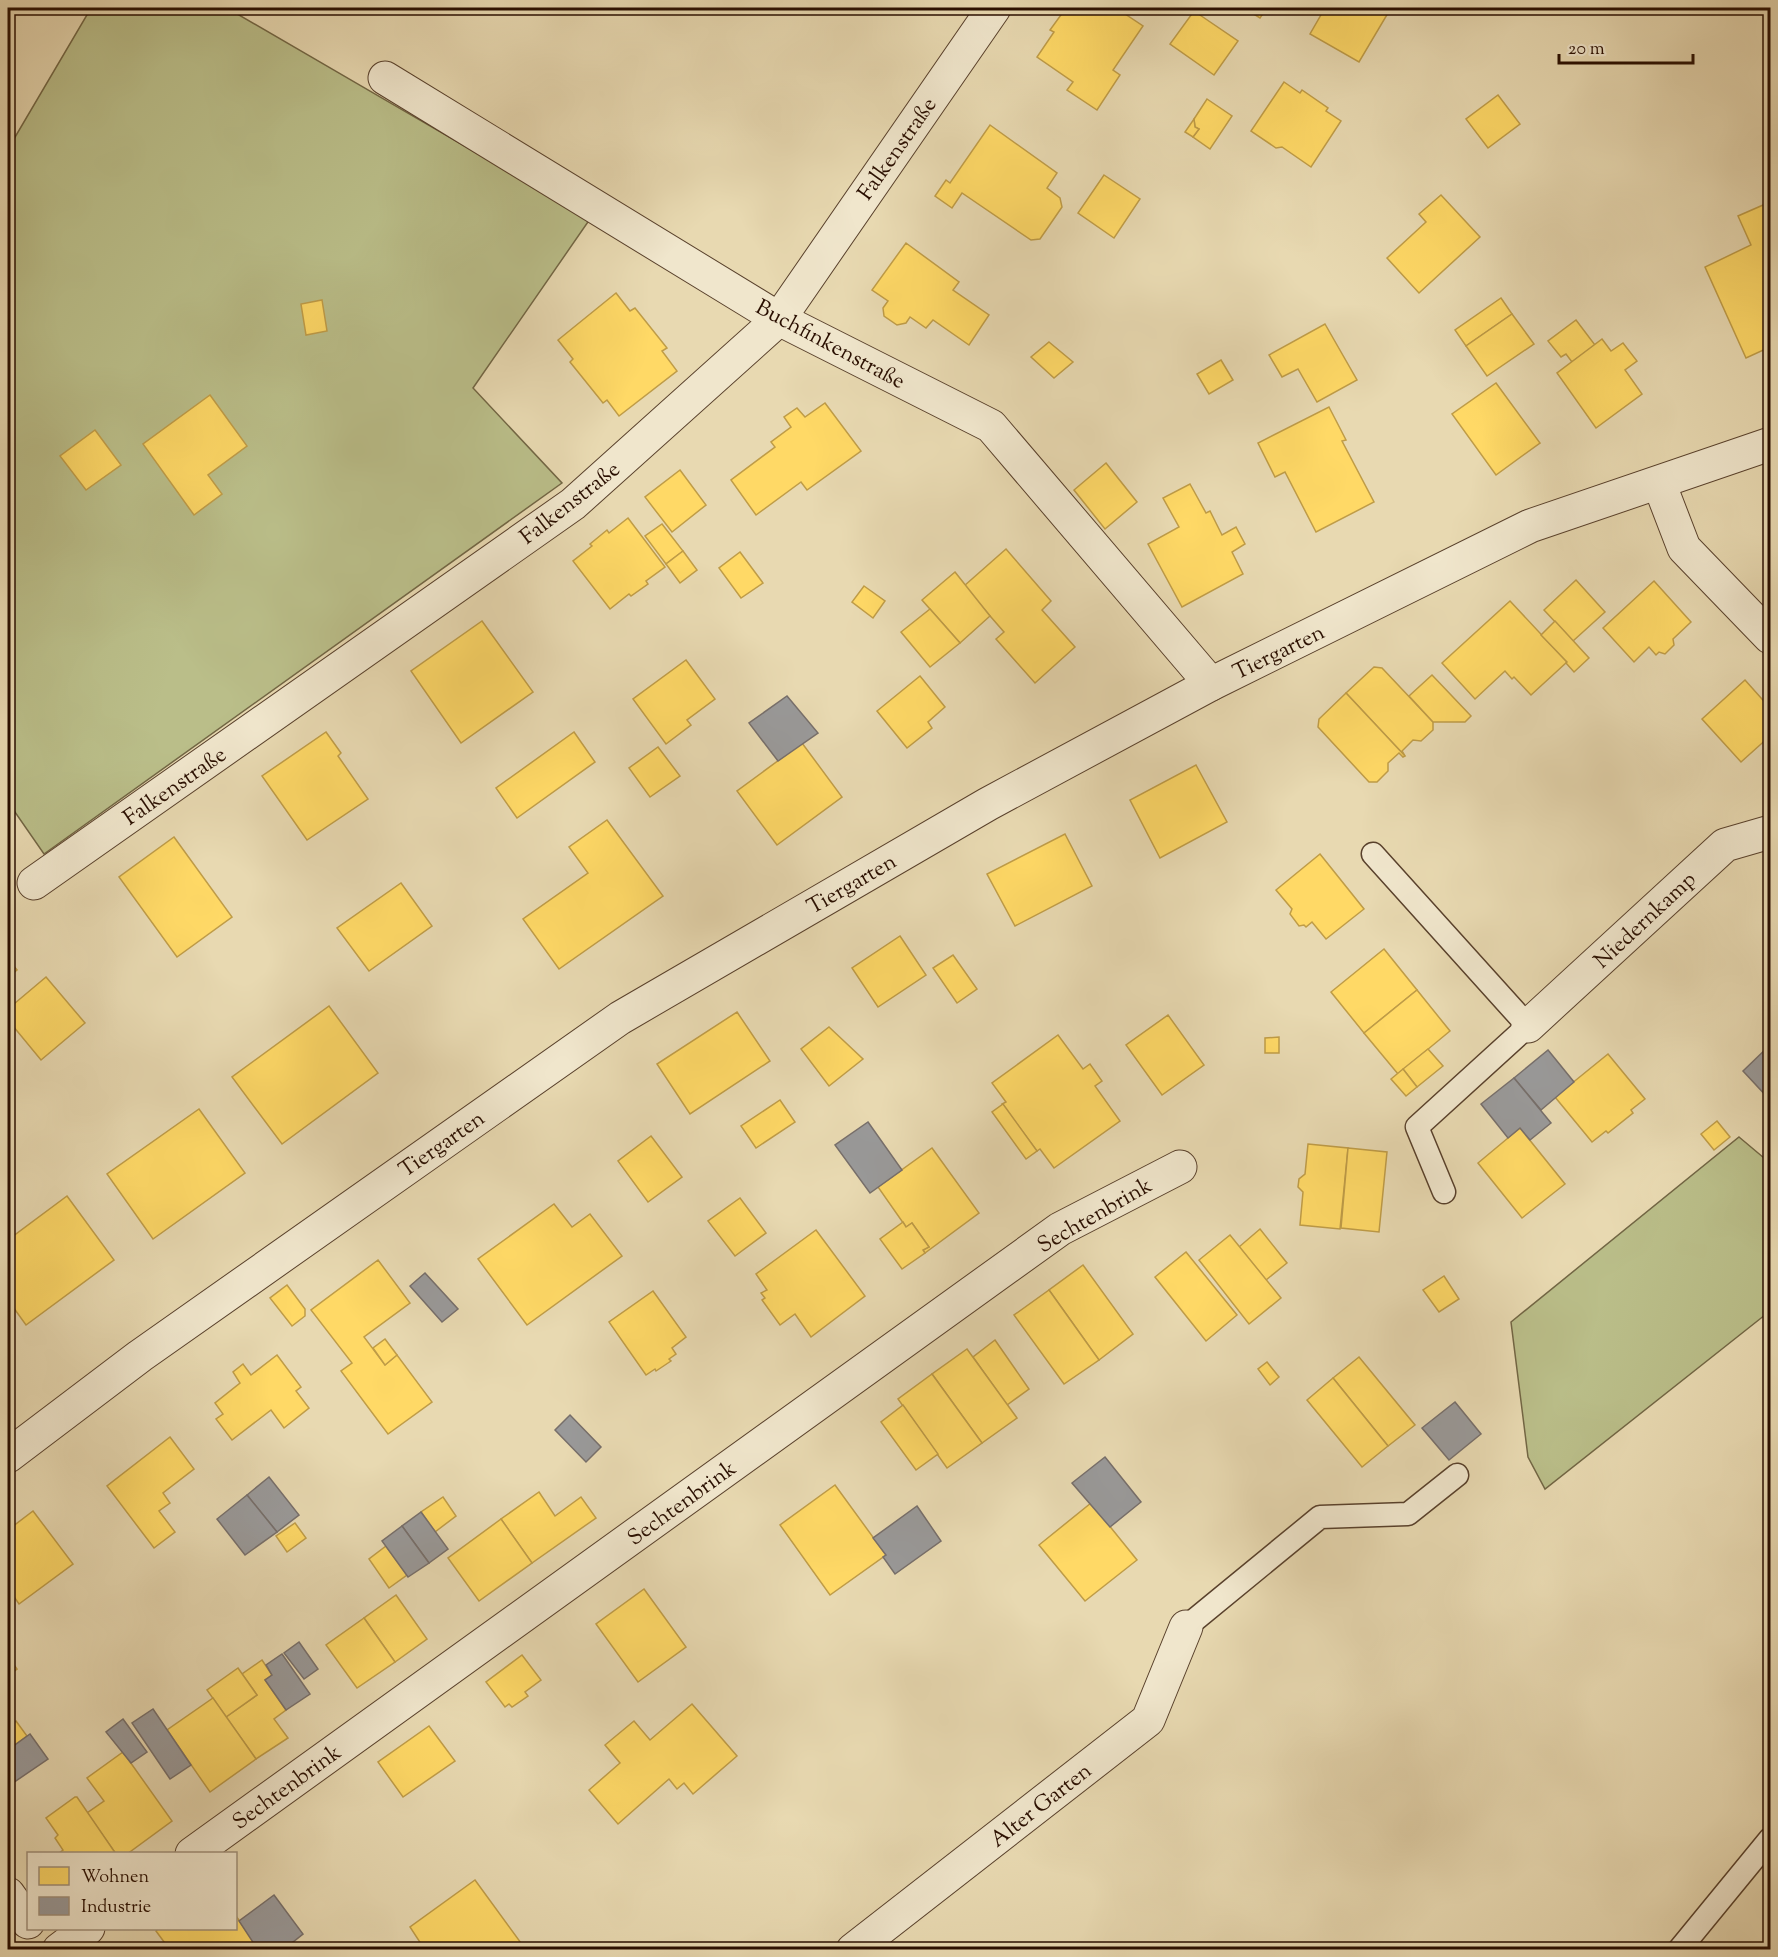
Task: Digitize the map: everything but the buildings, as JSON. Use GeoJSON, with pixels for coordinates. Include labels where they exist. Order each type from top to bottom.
{"type":"FeatureCollection","features":[{"type":"Feature","properties":{"kind":"street","name":"Falkenstraße"},"geometry":{"type":"LineString","coordinates":[[34,883],[573,504],[779,319],[994,8]]}},
{"type":"Feature","properties":{"kind":"street","name":"Buchfinkenstraße"},"geometry":{"type":"LineString","coordinates":[[385,78],[779,319],[991,426],[1211,684]]}},
{"type":"Feature","properties":{"kind":"street","name":"Tiergarten"},"geometry":{"type":"LineString","coordinates":[[8,1456],[140,1356],[620,1018],[988,804],[1211,684],[1530,526],[1770,444]]}},
{"type":"Feature","properties":{"kind":"street"},"geometry":{"type":"LineString","coordinates":[[1659,483],[1684,548],[1770,636]]}},
{"type":"Feature","properties":{"kind":"street","name":"Niedernkamp"},"geometry":{"type":"LineString","coordinates":[[1528,1026],[1725,845],[1770,832]]}},
{"type":"Feature","properties":{"kind":"street","name":"Sechtenbrink"},"geometry":{"type":"LineString","coordinates":[[195,1852],[1060,1229],[1180,1167]]}},
{"type":"Feature","properties":{"kind":"street","name":"Alter Garten"},"geometry":{"type":"LineString","coordinates":[[853,1950],[1148,1720],[1186,1627]]}},
{"type":"Feature","properties":{"kind":"street"},"geometry":{"type":"LineString","coordinates":[[8,1894],[27,1921]]}},
{"type":"Feature","properties":{"kind":"street"},"geometry":{"type":"LineString","coordinates":[[34,1930],[48,1950]]}},
{"type":"Feature","properties":{"kind":"street"},"geometry":{"type":"LineString","coordinates":[[59,1950],[87,1930]]}},
{"type":"Feature","properties":{"kind":"lane"},"geometry":{"type":"LineString","coordinates":[[1374,854],[1528,1026]]}},
{"type":"Feature","properties":{"kind":"lane","name":"Niedernkamp"},"geometry":{"type":"LineString","coordinates":[[1444,1192],[1417,1127],[1528,1026]]}},
{"type":"Feature","properties":{"kind":"lane"},"geometry":{"type":"LineString","coordinates":[[1186,1627],[1320,1517],[1408,1514],[1457,1475]]}},
{"type":"Feature","properties":{"kind":"lane"},"geometry":{"type":"LineString","coordinates":[[1679,1950],[1770,1839]]}},
{"type":"Feature","properties":{"kind":"green space"},"geometry":{"type":"Polygon","coordinates":[[[91,8],[227,8],[590,219],[473,388],[562,483],[44,854],[8,802],[8,149],[91,8]]]}},
{"type":"Feature","properties":{"kind":"green space"},"geometry":{"type":"Polygon","coordinates":[[[1739,1137],[1770,1163],[1770,1311],[1545,1489],[1528,1457],[1511,1322],[1739,1137]]]}}]}
